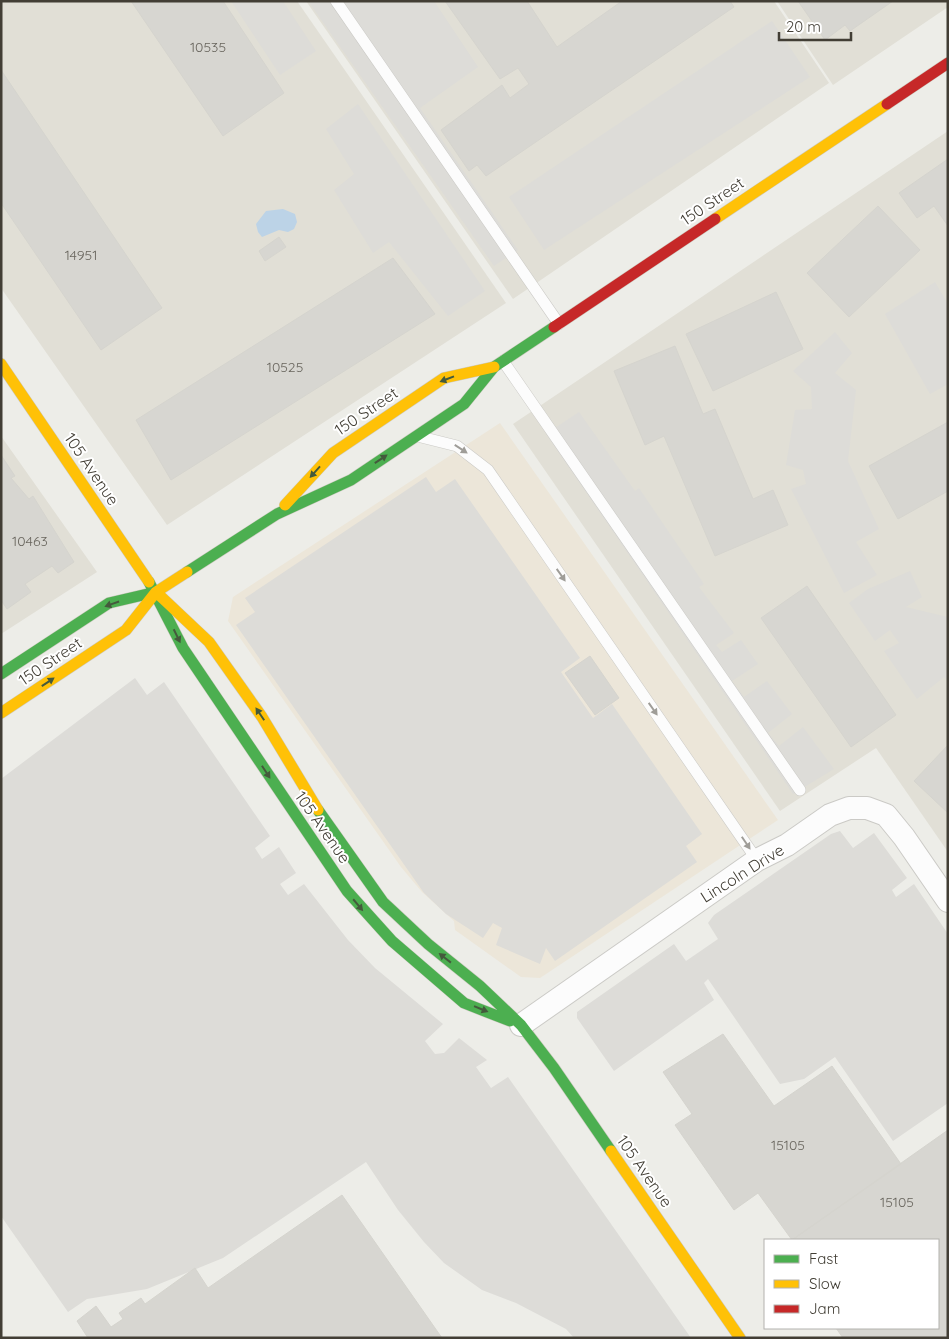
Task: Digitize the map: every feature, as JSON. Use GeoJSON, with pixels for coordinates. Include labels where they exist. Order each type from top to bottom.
{"type":"FeatureCollection","features":[{"type":"Feature","properties":{"kind":"street","name":"150 Street"},"geometry":{"type":"LineString","coordinates":[[1,713],[126,630],[156,592],[277,514],[351,480],[464,404],[498,364],[948,63]]}},
{"type":"Feature","properties":{"kind":"street","name":"105 Avenue"},"geometry":{"type":"LineString","coordinates":[[1,364],[156,592],[183,648],[292,813],[346,890],[369,918],[413,961],[464,1002],[520,1025]]}},
{"type":"Feature","properties":{"kind":"street","name":"150 Street"},"geometry":{"type":"LineString","coordinates":[[277,514],[332,453],[444,378],[498,364]]}},
{"type":"Feature","properties":{"kind":"street","name":"150 Street"},"geometry":{"type":"LineString","coordinates":[[1,674],[109,603],[156,592]]}},
{"type":"Feature","properties":{"kind":"street","name":"105 Avenue"},"geometry":{"type":"LineString","coordinates":[[156,592],[209,642],[262,717],[331,831],[384,902],[428,944],[480,986],[520,1025],[560,1076],[740,1338]]}},
{"type":"Feature","properties":{"kind":"street","name":"Lincoln Drive"},"geometry":{"type":"LineString","coordinates":[[520,1025],[757,860],[787,845],[830,815],[849,808],[868,808],[886,816],[948,901]]}},
{"type":"Feature","properties":{"kind":"lane"},"geometry":{"type":"LineString","coordinates":[[336,1],[559,324]]}},
{"type":"Feature","properties":{"kind":"lane"},"geometry":{"type":"LineString","coordinates":[[498,364],[800,790]]}},
{"type":"Feature","properties":{"kind":"lane"},"geometry":{"type":"LineString","coordinates":[[415,436],[436,439],[457,446],[488,470],[757,860]]}},
{"type":"Feature","properties":{"kind":"shaded area"},"geometry":{"type":"Polygon","coordinates":[[[1,1],[297,1],[506,303],[167,525],[1,288],[1,1]]]}},
{"type":"Feature","properties":{"kind":"shaded area"},"geometry":{"type":"Polygon","coordinates":[[[231,1],[283,1],[316,51],[280,75],[231,1]]]}},
{"type":"Feature","properties":{"kind":"shaded area"},"geometry":{"type":"Polygon","coordinates":[[[306,1],[774,1],[829,83],[513,299],[306,1]]]}},
{"type":"Feature","properties":{"kind":"shaded area"},"geometry":{"type":"Polygon","coordinates":[[[308,1],[434,1],[478,67],[420,108],[518,250],[494,266],[308,1]]]}},
{"type":"Feature","properties":{"kind":"shaded area"},"geometry":{"type":"Polygon","coordinates":[[[777,1],[948,1],[948,7],[833,85],[777,1]]]}},
{"type":"Feature","properties":{"kind":"shaded area"},"geometry":{"type":"Polygon","coordinates":[[[772,21],[810,77],[544,250],[509,197],[772,21]]]}},
{"type":"Feature","properties":{"kind":"shaded area"},"geometry":{"type":"Polygon","coordinates":[[[358,104],[485,291],[448,316],[389,242],[373,253],[334,190],[354,174],[326,129],[358,104]]]}},
{"type":"Feature","properties":{"kind":"shaded area"},"geometry":{"type":"Polygon","coordinates":[[[948,131],[948,852],[876,748],[780,811],[513,424],[948,131]]]}},
{"type":"Feature","properties":{"kind":"shaded area"},"geometry":{"type":"Polygon","coordinates":[[[935,282],[948,304],[948,384],[930,394],[885,314],[935,282]]]}},
{"type":"Feature","properties":{"kind":"shaded area"},"geometry":{"type":"Polygon","coordinates":[[[835,332],[852,353],[835,373],[856,390],[848,461],[879,529],[856,542],[877,575],[844,593],[791,489],[806,484],[803,470],[786,465],[795,410],[812,409],[811,387],[793,371],[835,332]]]}},
{"type":"Feature","properties":{"kind":"shaded area"},"geometry":{"type":"Polygon","coordinates":[[[579,412],[635,491],[639,488],[704,584],[699,587],[734,633],[716,645],[722,652],[741,640],[758,664],[732,681],[744,697],[767,681],[792,714],[768,733],[779,746],[803,727],[834,769],[793,794],[546,434],[579,412]]]}},
{"type":"Feature","properties":{"kind":"shaded area"},"geometry":{"type":"Polygon","coordinates":[[[500,423],[778,820],[540,978],[521,977],[455,930],[454,921],[422,892],[401,867],[228,621],[233,597],[500,423]]]}},
{"type":"Feature","properties":{"kind":"shaded area"},"geometry":{"type":"Polygon","coordinates":[[[1,436],[97,572],[1,634],[1,436]]]}},
{"type":"Feature","properties":{"kind":"shaded area"},"geometry":{"type":"Polygon","coordinates":[[[426,477],[436,492],[455,479],[580,658],[561,672],[593,718],[612,704],[702,834],[686,846],[697,862],[555,961],[546,948],[540,964],[496,945],[502,928],[493,923],[483,938],[446,914],[424,893],[236,625],[255,612],[245,598],[426,477]]]}},
{"type":"Feature","properties":{"kind":"shaded area"},"geometry":{"type":"Polygon","coordinates":[[[910,571],[922,597],[906,607],[948,617],[948,681],[944,677],[917,699],[884,651],[899,643],[890,630],[875,641],[849,603],[868,589],[910,571]]]}},
{"type":"Feature","properties":{"kind":"shaded area"},"geometry":{"type":"Polygon","coordinates":[[[135,678],[147,695],[164,682],[270,836],[255,848],[262,859],[279,847],[296,873],[280,884],[288,895],[304,884],[348,940],[375,968],[443,1024],[425,1041],[435,1054],[444,1053],[459,1038],[487,1060],[476,1067],[491,1088],[508,1077],[691,1338],[574,1338],[566,1329],[516,1303],[482,1290],[444,1263],[424,1242],[398,1210],[366,1162],[223,1258],[147,1289],[87,1299],[68,1312],[1,1216],[1,779],[135,678]]]}},
{"type":"Feature","properties":{"kind":"shaded area"},"geometry":{"type":"Polygon","coordinates":[[[840,831],[853,848],[874,833],[907,878],[892,890],[896,897],[914,884],[948,934],[948,1103],[893,1141],[835,1057],[804,1079],[780,1084],[708,979],[704,983],[714,1000],[614,1071],[577,1018],[577,1012],[674,944],[686,961],[718,939],[708,923],[714,915],[831,834],[840,831]]]}},
{"type":"Feature","properties":{"kind":"water"},"geometry":{"type":"Polygon","coordinates":[[[283,209],[295,214],[297,222],[294,229],[288,232],[279,230],[262,237],[258,232],[256,224],[266,211],[283,209]]]}},
{"type":"Feature","properties":{"kind":"building"},"geometry":{"type":"Polygon","coordinates":[[[131,1],[223,1],[284,93],[223,136],[131,1]]]}},
{"type":"Feature","properties":{"kind":"building"},"geometry":{"type":"Polygon","coordinates":[[[445,1],[527,1],[557,47],[622,1],[730,1],[734,7],[486,176],[477,165],[469,171],[441,130],[502,85],[510,98],[529,84],[518,68],[500,79],[445,1]]]}},
{"type":"Feature","properties":{"kind":"building"},"geometry":{"type":"Polygon","coordinates":[[[798,1],[893,1],[850,31],[845,25],[825,40],[798,1]]]}},
{"type":"Feature","properties":{"kind":"building"},"geometry":{"type":"Polygon","coordinates":[[[1,70],[162,308],[101,350],[1,203],[1,70]]]}},
{"type":"Feature","properties":{"kind":"building"},"geometry":{"type":"Polygon","coordinates":[[[948,159],[948,226],[934,206],[917,218],[899,193],[948,159]]]}},
{"type":"Feature","properties":{"kind":"building"},"geometry":{"type":"Polygon","coordinates":[[[878,206],[920,250],[849,317],[807,273],[878,206]]]}},
{"type":"Feature","properties":{"kind":"building"},"geometry":{"type":"Polygon","coordinates":[[[279,237],[286,247],[265,261],[259,251],[279,237]]]}},
{"type":"Feature","properties":{"kind":"building"},"geometry":{"type":"Polygon","coordinates":[[[393,258],[435,314],[171,480],[136,420],[393,258]]]}},
{"type":"Feature","properties":{"kind":"building"},"geometry":{"type":"Polygon","coordinates":[[[776,292],[803,349],[713,391],[686,334],[776,292]]]}},
{"type":"Feature","properties":{"kind":"building"},"geometry":{"type":"Polygon","coordinates":[[[675,346],[703,414],[715,409],[753,499],[773,490],[788,525],[715,556],[664,436],[645,445],[614,371],[675,346]]]}},
{"type":"Feature","properties":{"kind":"building"},"geometry":{"type":"Polygon","coordinates":[[[948,422],[948,491],[898,519],[869,466],[948,422]]]}},
{"type":"Feature","properties":{"kind":"building"},"geometry":{"type":"Polygon","coordinates":[[[1,455],[15,476],[11,478],[29,499],[33,496],[74,562],[58,573],[52,566],[25,584],[31,592],[7,609],[1,600],[1,455]]]}},
{"type":"Feature","properties":{"kind":"building"},"geometry":{"type":"Polygon","coordinates":[[[807,586],[896,715],[851,747],[761,618],[807,586]]]}},
{"type":"Feature","properties":{"kind":"building"},"geometry":{"type":"Polygon","coordinates":[[[590,656],[619,698],[595,715],[565,673],[590,656]]]}},
{"type":"Feature","properties":{"kind":"building"},"geometry":{"type":"Polygon","coordinates":[[[948,745],[948,813],[914,781],[948,745]]]}},
{"type":"Feature","properties":{"kind":"building"},"geometry":{"type":"Polygon","coordinates":[[[723,1034],[774,1106],[832,1066],[901,1164],[791,1239],[758,1193],[734,1210],[675,1125],[692,1114],[663,1072],[723,1034]]]}},
{"type":"Feature","properties":{"kind":"building"},"geometry":{"type":"Polygon","coordinates":[[[948,1130],[948,1338],[843,1338],[837,1329],[939,1329],[939,1239],[793,1239],[948,1130]]]}},
{"type":"Feature","properties":{"kind":"building"},"geometry":{"type":"Polygon","coordinates":[[[342,1195],[442,1338],[88,1338],[77,1321],[96,1306],[111,1327],[123,1319],[119,1313],[141,1298],[145,1304],[195,1268],[208,1288],[342,1195]]]}},
{"type":"Feature","properties":{"kind":"traffic: fast"},"geometry":{"type":"LineString","coordinates":[[187,572],[277,514],[351,480],[464,404],[494,367],[554,327]]}},
{"type":"Feature","properties":{"kind":"traffic: fast"},"geometry":{"type":"LineString","coordinates":[[149,582],[183,648],[347,891],[392,941],[464,1003],[510,1021]]}},
{"type":"Feature","properties":{"kind":"traffic: fast"},"geometry":{"type":"LineString","coordinates":[[1,674],[109,603],[156,592]]}},
{"type":"Feature","properties":{"kind":"traffic: fast"},"geometry":{"type":"LineString","coordinates":[[318,810],[383,902],[428,944],[480,986],[521,1025],[554,1068],[611,1151]]}},
{"type":"Feature","properties":{"kind":"traffic: slow"},"geometry":{"type":"LineString","coordinates":[[715,219],[887,104]]}},
{"type":"Feature","properties":{"kind":"traffic: slow"},"geometry":{"type":"LineString","coordinates":[[1,364],[149,582]]}},
{"type":"Feature","properties":{"kind":"traffic: slow"},"geometry":{"type":"LineString","coordinates":[[285,505],[333,453],[444,378],[494,367]]}},
{"type":"Feature","properties":{"kind":"traffic: slow"},"geometry":{"type":"LineString","coordinates":[[1,713],[126,630],[156,592],[187,572]]}},
{"type":"Feature","properties":{"kind":"traffic: slow"},"geometry":{"type":"LineString","coordinates":[[156,592],[209,642],[262,717],[318,810]]}},
{"type":"Feature","properties":{"kind":"traffic: slow"},"geometry":{"type":"LineString","coordinates":[[611,1151],[740,1338]]}},
{"type":"Feature","properties":{"kind":"traffic: jam"},"geometry":{"type":"LineString","coordinates":[[887,104],[948,63]]}},
{"type":"Feature","properties":{"kind":"traffic: jam"},"geometry":{"type":"LineString","coordinates":[[554,327],[715,219]]}}]}
